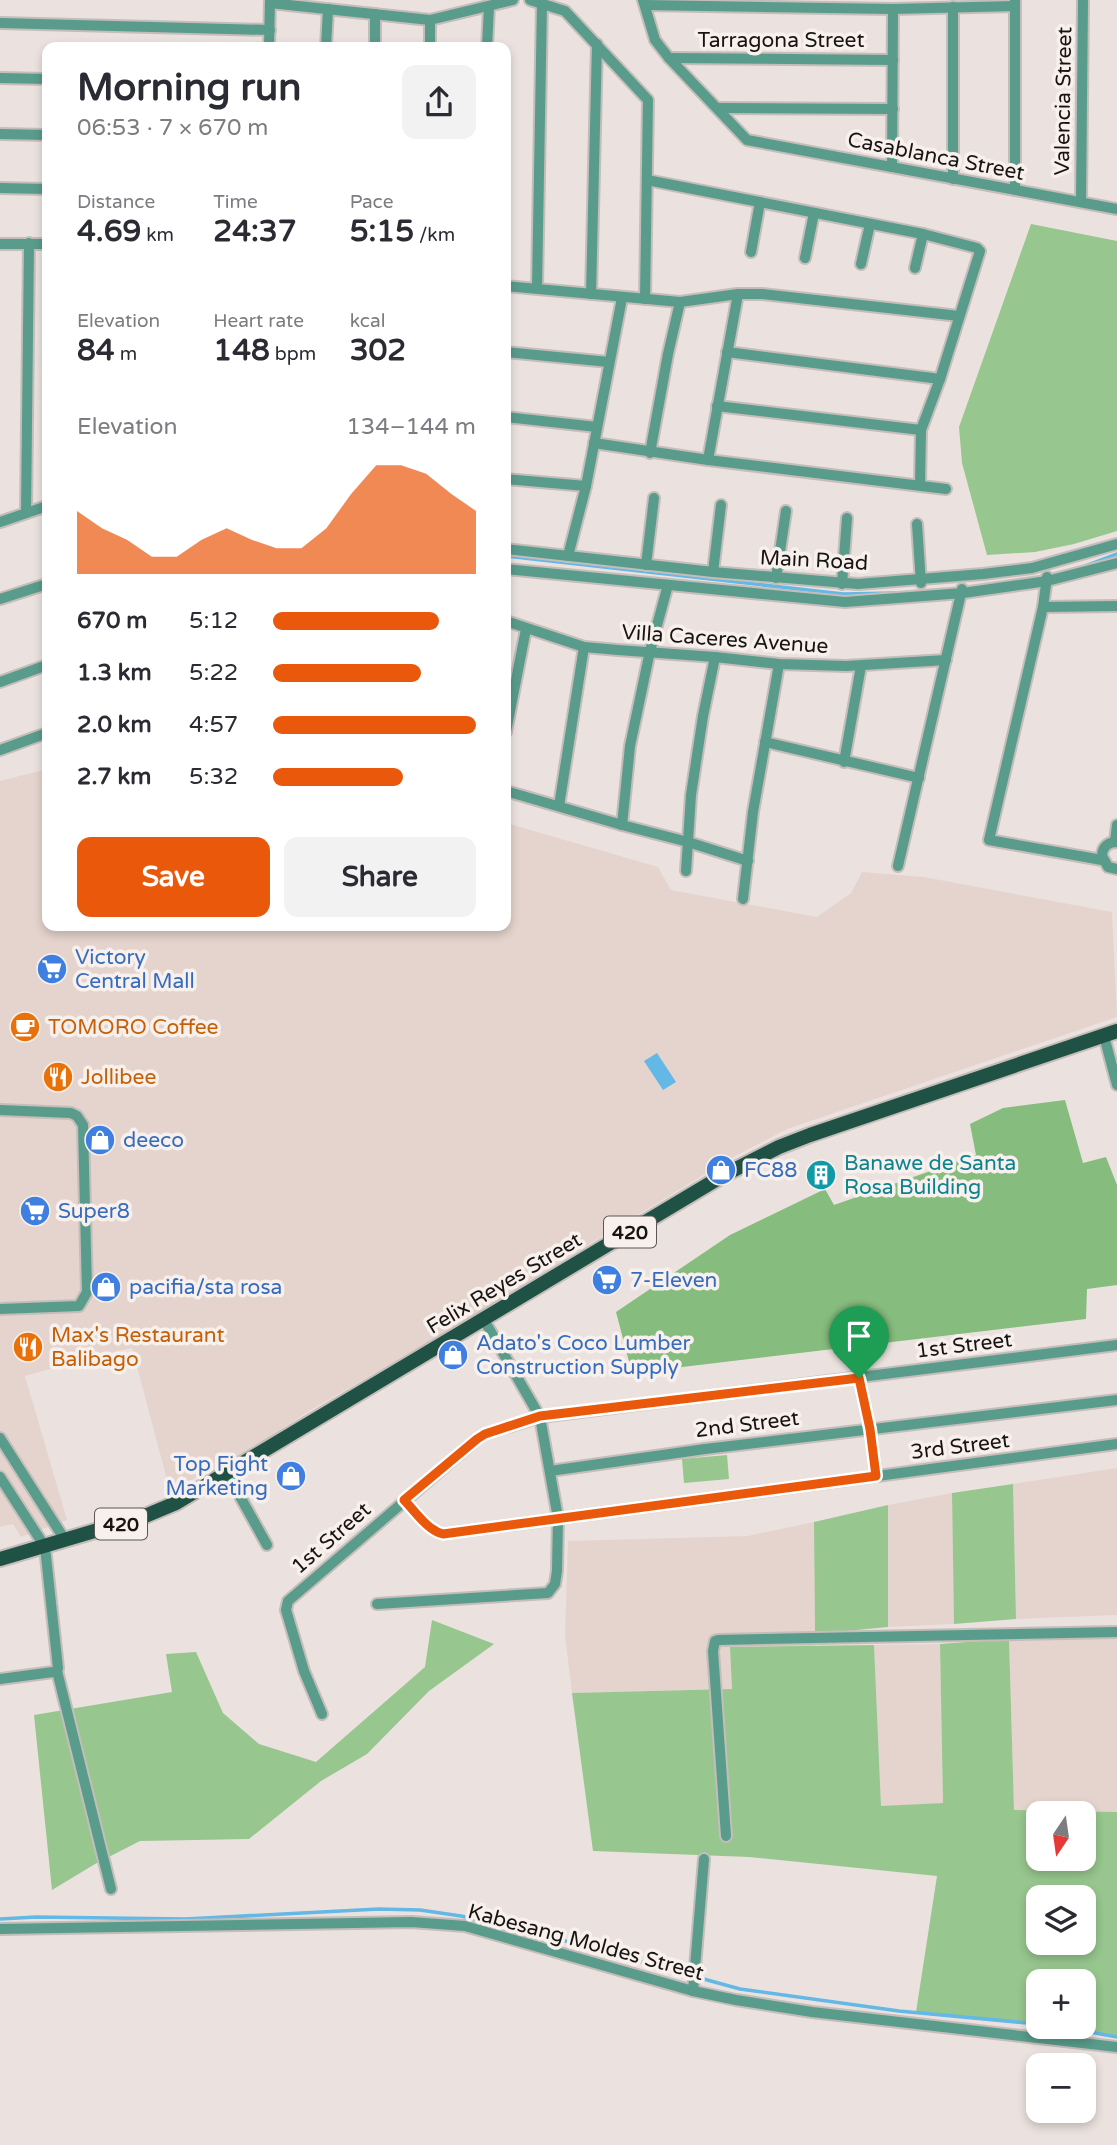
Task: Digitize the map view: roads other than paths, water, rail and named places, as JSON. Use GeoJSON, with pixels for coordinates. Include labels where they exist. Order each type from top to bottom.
{"type":"FeatureCollection","features":[{"type":"Feature","properties":{"kind":"main road","name":"Felix Reyes Street"},"geometry":{"type":"LineString","coordinates":[[0,1559],[145,1516],[176,1503],[724,1175],[779,1147],[872,1112],[1113,1034]]}},
{"type":"Feature","properties":{"kind":"street"},"geometry":{"type":"LineString","coordinates":[[270,42],[270,2],[430,20],[513,0]]}},
{"type":"Feature","properties":{"kind":"street","name":"Valencia Street"},"geometry":{"type":"LineString","coordinates":[[1081,202],[1083,0]]}},
{"type":"Feature","properties":{"kind":"street"},"geometry":{"type":"LineString","coordinates":[[537,288],[536,1],[565,11],[649,100],[645,299]]}},
{"type":"Feature","properties":{"kind":"street"},"geometry":{"type":"LineString","coordinates":[[892,109],[718,108],[668,58],[655,40],[644,3],[893,9],[1015,3],[1015,190]]}},
{"type":"Feature","properties":{"kind":"street"},"geometry":{"type":"LineString","coordinates":[[487,42],[489,7]]}},
{"type":"Feature","properties":{"kind":"street"},"geometry":{"type":"LineString","coordinates":[[953,7],[953,178]]}},
{"type":"Feature","properties":{"kind":"street"},"geometry":{"type":"LineString","coordinates":[[326,42],[328,9]]}},
{"type":"Feature","properties":{"kind":"street"},"geometry":{"type":"LineString","coordinates":[[892,167],[893,9]]}},
{"type":"Feature","properties":{"kind":"street"},"geometry":{"type":"LineString","coordinates":[[375,42],[376,14]]}},
{"type":"Feature","properties":{"kind":"street"},"geometry":{"type":"LineString","coordinates":[[430,20],[430,42]]}},
{"type":"Feature","properties":{"kind":"street"},"geometry":{"type":"LineString","coordinates":[[0,23],[270,30]]}},
{"type":"Feature","properties":{"kind":"street"},"geometry":{"type":"LineString","coordinates":[[591,294],[597,44]]}},
{"type":"Feature","properties":{"kind":"street","name":"Tarragona Street"},"geometry":{"type":"LineString","coordinates":[[668,58],[893,60]]}},
{"type":"Feature","properties":{"kind":"street"},"geometry":{"type":"LineString","coordinates":[[0,78],[42,79]]}},
{"type":"Feature","properties":{"kind":"street","name":"Casablanca Street"},"geometry":{"type":"LineString","coordinates":[[718,108],[747,140],[1117,209]]}},
{"type":"Feature","properties":{"kind":"street"},"geometry":{"type":"LineString","coordinates":[[0,134],[42,135]]}},
{"type":"Feature","properties":{"kind":"street"},"geometry":{"type":"LineString","coordinates":[[647,180],[923,234],[980,251],[940,379],[920,430],[920,484]]}},
{"type":"Feature","properties":{"kind":"street"},"geometry":{"type":"LineString","coordinates":[[0,188],[42,189]]}},
{"type":"Feature","properties":{"kind":"street"},"geometry":{"type":"LineString","coordinates":[[751,251],[760,202]]}},
{"type":"Feature","properties":{"kind":"street"},"geometry":{"type":"LineString","coordinates":[[805,258],[814,213]]}},
{"type":"Feature","properties":{"kind":"street"},"geometry":{"type":"LineString","coordinates":[[861,264],[870,224]]}},
{"type":"Feature","properties":{"kind":"street"},"geometry":{"type":"LineString","coordinates":[[915,268],[923,234]]}},
{"type":"Feature","properties":{"kind":"street"},"geometry":{"type":"LineString","coordinates":[[26,513],[29,243]]}},
{"type":"Feature","properties":{"kind":"street"},"geometry":{"type":"LineString","coordinates":[[0,244],[42,244]]}},
{"type":"Feature","properties":{"kind":"street"},"geometry":{"type":"LineString","coordinates":[[511,286],[680,302],[738,294],[789,296],[959,316]]}},
{"type":"Feature","properties":{"kind":"street"},"geometry":{"type":"LineString","coordinates":[[708,460],[738,294]]}},
{"type":"Feature","properties":{"kind":"street"},"geometry":{"type":"LineString","coordinates":[[568,556],[586,486],[622,298]]}},
{"type":"Feature","properties":{"kind":"street"},"geometry":{"type":"LineString","coordinates":[[650,453],[680,302]]}},
{"type":"Feature","properties":{"kind":"street"},"geometry":{"type":"LineString","coordinates":[[511,352],[609,362]]}},
{"type":"Feature","properties":{"kind":"street"},"geometry":{"type":"LineString","coordinates":[[727,352],[940,379]]}},
{"type":"Feature","properties":{"kind":"street"},"geometry":{"type":"LineString","coordinates":[[717,406],[920,430]]}},
{"type":"Feature","properties":{"kind":"street"},"geometry":{"type":"LineString","coordinates":[[511,418],[597,427]]}},
{"type":"Feature","properties":{"kind":"street"},"geometry":{"type":"LineString","coordinates":[[594,443],[650,453],[946,489]]}},
{"type":"Feature","properties":{"kind":"street"},"geometry":{"type":"LineString","coordinates":[[511,479],[586,486]]}},
{"type":"Feature","properties":{"kind":"street"},"geometry":{"type":"LineString","coordinates":[[646,565],[654,498]]}},
{"type":"Feature","properties":{"kind":"street"},"geometry":{"type":"LineString","coordinates":[[713,572],[721,505]]}},
{"type":"Feature","properties":{"kind":"street"},"geometry":{"type":"LineString","coordinates":[[0,522],[42,508]]}},
{"type":"Feature","properties":{"kind":"street"},"geometry":{"type":"LineString","coordinates":[[776,578],[786,511]]}},
{"type":"Feature","properties":{"kind":"street"},"geometry":{"type":"LineString","coordinates":[[842,584],[847,518]]}},
{"type":"Feature","properties":{"kind":"street"},"geometry":{"type":"LineString","coordinates":[[917,524],[922,597]]}},
{"type":"Feature","properties":{"kind":"street","name":"Main Road"},"geometry":{"type":"LineString","coordinates":[[511,550],[842,584],[1020,569],[1117,544]]}},
{"type":"Feature","properties":{"kind":"street","name":"Main Road"},"geometry":{"type":"LineString","coordinates":[[511,569],[833,602],[922,597],[1047,582],[1117,563]]}},
{"type":"Feature","properties":{"kind":"street"},"geometry":{"type":"LineString","coordinates":[[1046,564],[1047,582],[1043,607],[989,840],[1102,860],[1108,867],[1117,869]]}},
{"type":"Feature","properties":{"kind":"street"},"geometry":{"type":"LineString","coordinates":[[898,866],[963,593],[961,576]]}},
{"type":"Feature","properties":{"kind":"street"},"geometry":{"type":"LineString","coordinates":[[622,825],[630,746],[650,651],[668,585]]}},
{"type":"Feature","properties":{"kind":"street"},"geometry":{"type":"LineString","coordinates":[[0,599],[42,586]]}},
{"type":"Feature","properties":{"kind":"street"},"geometry":{"type":"LineString","coordinates":[[1043,607],[1117,606]]}},
{"type":"Feature","properties":{"kind":"street","name":"Villa Caceres Avenue"},"geometry":{"type":"LineString","coordinates":[[511,623],[584,647],[779,664],[861,666],[946,660]]}},
{"type":"Feature","properties":{"kind":"street"},"geometry":{"type":"LineString","coordinates":[[511,706],[526,629]]}},
{"type":"Feature","properties":{"kind":"street"},"geometry":{"type":"LineString","coordinates":[[559,806],[584,647]]}},
{"type":"Feature","properties":{"kind":"street"},"geometry":{"type":"LineString","coordinates":[[687,871],[691,794],[715,657]]}},
{"type":"Feature","properties":{"kind":"street"},"geometry":{"type":"LineString","coordinates":[[743,899],[753,812],[779,664]]}},
{"type":"Feature","properties":{"kind":"street"},"geometry":{"type":"LineString","coordinates":[[844,762],[861,666]]}},
{"type":"Feature","properties":{"kind":"street"},"geometry":{"type":"LineString","coordinates":[[0,682],[42,667]]}},
{"type":"Feature","properties":{"kind":"street"},"geometry":{"type":"LineString","coordinates":[[0,750],[42,735]]}},
{"type":"Feature","properties":{"kind":"street"},"geometry":{"type":"LineString","coordinates":[[765,742],[919,778]]}},
{"type":"Feature","properties":{"kind":"street"},"geometry":{"type":"LineString","coordinates":[[511,792],[748,861]]}},
{"type":"Feature","properties":{"kind":"street"},"geometry":{"type":"LineString","coordinates":[[1102,860],[1105,846],[1116,842],[1117,825]]}},
{"type":"Feature","properties":{"kind":"street"},"geometry":{"type":"LineString","coordinates":[[1113,1034],[1117,1085]]}},
{"type":"Feature","properties":{"kind":"street"},"geometry":{"type":"LineString","coordinates":[[0,1110],[65,1112],[77,1116],[83,1125],[87,1292],[79,1306],[0,1309]]}},
{"type":"Feature","properties":{"kind":"street"},"geometry":{"type":"LineString","coordinates":[[377,1604],[548,1593],[555,1584],[558,1518],[540,1416],[484,1320]]}},
{"type":"Feature","properties":{"kind":"street","name":"1st Street"},"geometry":{"type":"LineString","coordinates":[[322,1714],[304,1671],[286,1605],[288,1601],[485,1434],[540,1416],[1117,1345]]}},
{"type":"Feature","properties":{"kind":"street"},"geometry":{"type":"LineString","coordinates":[[859,1378],[870,1429],[876,1476]]}},
{"type":"Feature","properties":{"kind":"street","name":"2nd Street"},"geometry":{"type":"LineString","coordinates":[[550,1471],[705,1449],[1117,1400]]}},
{"type":"Feature","properties":{"kind":"street"},"geometry":{"type":"LineString","coordinates":[[0,1438],[65,1540]]}},
{"type":"Feature","properties":{"kind":"street","name":"3rd Street"},"geometry":{"type":"LineString","coordinates":[[404,1500],[430,1528],[443,1534],[1117,1444]]}},
{"type":"Feature","properties":{"kind":"street"},"geometry":{"type":"LineString","coordinates":[[228,1473],[267,1545]]}},
{"type":"Feature","properties":{"kind":"street"},"geometry":{"type":"LineString","coordinates":[[0,1477],[45,1547],[57,1671],[111,1889]]}},
{"type":"Feature","properties":{"kind":"street"},"geometry":{"type":"LineString","coordinates":[[726,1836],[713,1651],[718,1640],[1117,1632]]}},
{"type":"Feature","properties":{"kind":"street"},"geometry":{"type":"LineString","coordinates":[[0,1679],[57,1671]]}},
{"type":"Feature","properties":{"kind":"street"},"geometry":{"type":"LineString","coordinates":[[694,1983],[704,1859]]}},
{"type":"Feature","properties":{"kind":"street","name":"Kabesang Moldes Street"},"geometry":{"type":"LineString","coordinates":[[0,1929],[411,1922],[465,1926],[694,1983],[736,2000],[812,2012],[1117,2047]]}},
{"type":"Feature","properties":{"kind":"water"},"geometry":{"type":"Polygon","coordinates":[[[657,1053],[676,1082],[663,1090],[644,1061],[657,1053]]]}},
{"type":"Feature","properties":{"kind":"waterway"},"geometry":{"type":"LineString","coordinates":[[1083,567],[1117,554]]}},
{"type":"Feature","properties":{"kind":"waterway"},"geometry":{"type":"LineString","coordinates":[[511,557],[843,594],[896,593]]}},
{"type":"Feature","properties":{"kind":"waterway"},"geometry":{"type":"LineString","coordinates":[[0,1919],[186,1919],[379,1909],[420,1910],[461,1916],[540,1934],[740,1989],[899,2011],[1026,2023]]}},
{"type":"Feature","properties":{"kind":"waterway"},"geometry":{"type":"LineString","coordinates":[[1096,2033],[1117,2037]]}},
{"type":"Feature","properties":{"kind":"place","name":"Victory Central Mall"},"geometry":{"type":"Point","coordinates":[52,969]}},
{"type":"Feature","properties":{"kind":"place","name":"TOMORO Coffee"},"geometry":{"type":"Point","coordinates":[25,1027]}},
{"type":"Feature","properties":{"kind":"place","name":"Jollibee"},"geometry":{"type":"Point","coordinates":[58,1077]}},
{"type":"Feature","properties":{"kind":"place","name":"deeco"},"geometry":{"type":"Point","coordinates":[100,1140]}},
{"type":"Feature","properties":{"kind":"place","name":"FC88"},"geometry":{"type":"Point","coordinates":[721,1170]}},
{"type":"Feature","properties":{"kind":"place","name":"Banawe de Santa Rosa Building"},"geometry":{"type":"Point","coordinates":[821,1175]}},
{"type":"Feature","properties":{"kind":"place","name":"Super8"},"geometry":{"type":"Point","coordinates":[35,1211]}},
{"type":"Feature","properties":{"kind":"place","name":"7-Eleven"},"geometry":{"type":"Point","coordinates":[607,1280]}},
{"type":"Feature","properties":{"kind":"place","name":"pacifia/sta rosa"},"geometry":{"type":"Point","coordinates":[106,1287]}},
{"type":"Feature","properties":{"kind":"place","name":"Max's Restaurant Balibago"},"geometry":{"type":"Point","coordinates":[28,1347]}},
{"type":"Feature","properties":{"kind":"place","name":"Adato's Coco Lumber Construction Supply"},"geometry":{"type":"Point","coordinates":[453,1355]}},
{"type":"Feature","properties":{"kind":"place","name":"Top Fight Marketing"},"geometry":{"type":"Point","coordinates":[291,1476]}}]}
